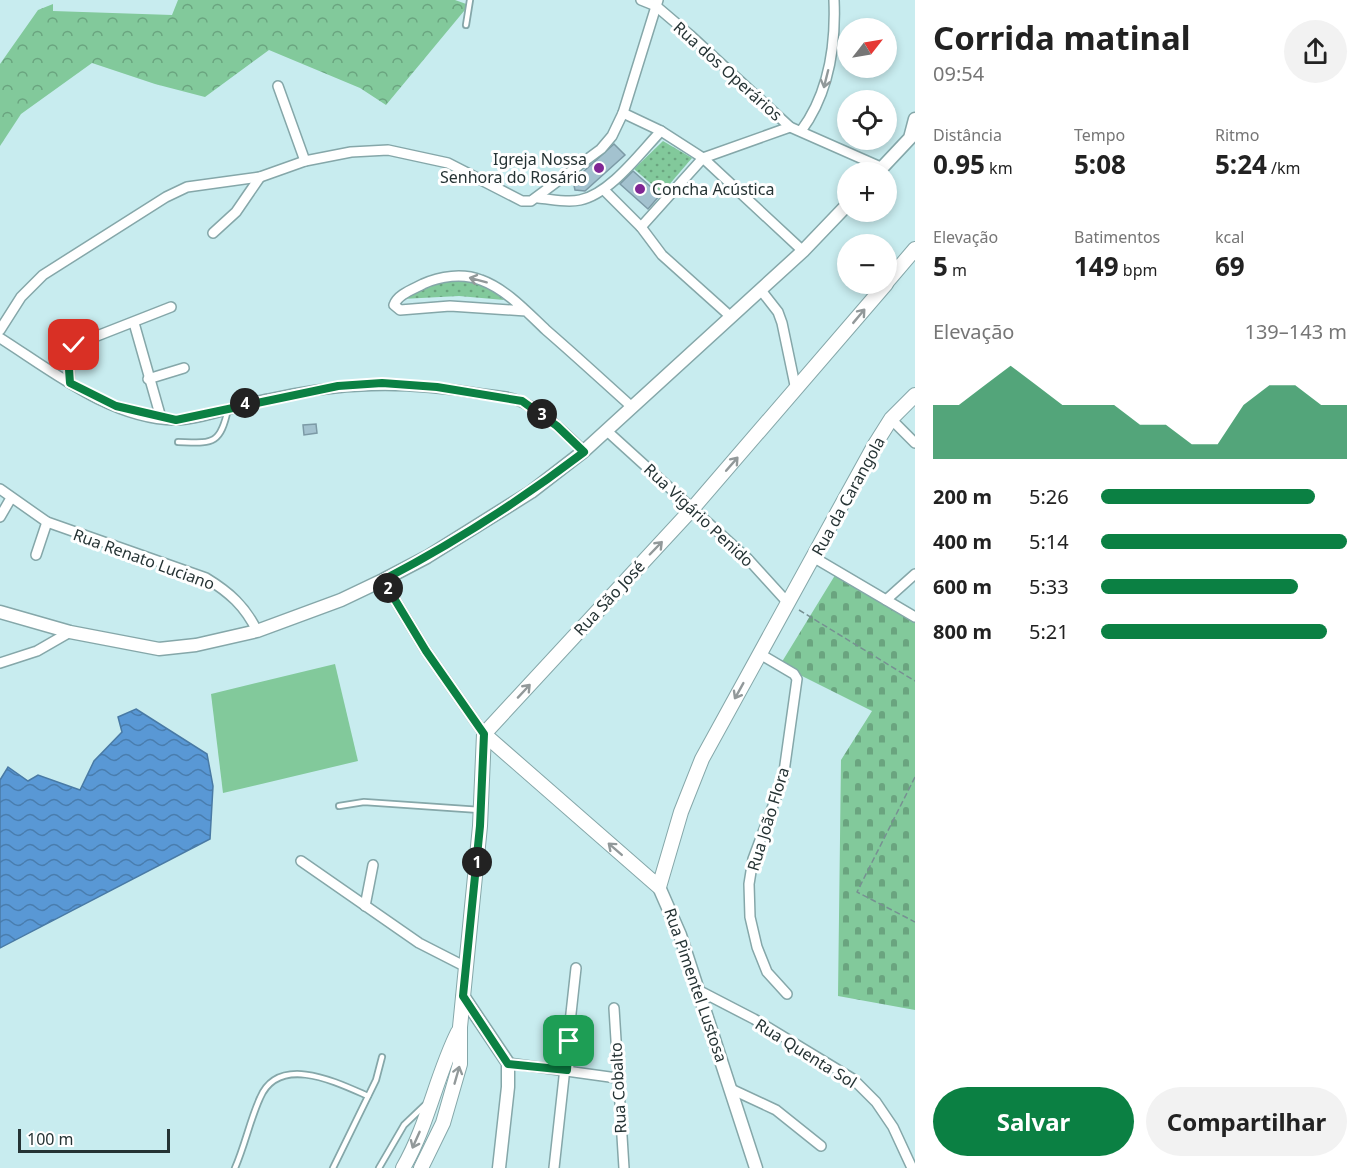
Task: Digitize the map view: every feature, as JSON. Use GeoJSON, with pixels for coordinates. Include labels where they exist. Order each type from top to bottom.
{"type":"FeatureCollection","features":[{"type":"Feature","properties":{"kind":"main road","name":"Rua São José"},"geometry":{"type":"LineString","coordinates":[[897,270],[915,249]]}},
{"type":"Feature","properties":{"kind":"main road","name":"Rua São José"},"geometry":{"type":"LineString","coordinates":[[484,734],[693,508],[877,294]]}},
{"type":"Feature","properties":{"kind":"main road","name":"Rua da Carangola"},"geometry":{"type":"LineString","coordinates":[[788,603],[891,419],[915,395]]}},
{"type":"Feature","properties":{"kind":"main road"},"geometry":{"type":"LineString","coordinates":[[659,887],[681,812],[702,759],[788,603]]}},
{"type":"Feature","properties":{"kind":"main road"},"geometry":{"type":"LineString","coordinates":[[421,1168],[442,1123],[460,1064],[460,1027],[481,810],[484,734]]}},
{"type":"Feature","properties":{"kind":"main road","name":"Rua Pimentel Lustosa"},"geometry":{"type":"LineString","coordinates":[[484,734],[659,887]]}},
{"type":"Feature","properties":{"kind":"main road"},"geometry":{"type":"LineString","coordinates":[[403,1168],[433,1101],[448,1051],[460,1027]]}},
{"type":"Feature","properties":{"kind":"street","name":"Rua dos Operários"},"geometry":{"type":"LineString","coordinates":[[641,0],[657,3],[790,127],[864,162]]}},
{"type":"Feature","properties":{"kind":"street"},"geometry":{"type":"LineString","coordinates":[[801,131],[820,101],[827,80],[832,55],[834,0]]}},
{"type":"Feature","properties":{"kind":"street"},"geometry":{"type":"LineString","coordinates":[[538,198],[601,148],[612,136],[623,113],[657,3]]}},
{"type":"Feature","properties":{"kind":"street"},"geometry":{"type":"LineString","coordinates":[[278,86],[305,161]]}},
{"type":"Feature","properties":{"kind":"street"},"geometry":{"type":"LineString","coordinates":[[623,113],[661,131],[703,158],[803,250]]}},
{"type":"Feature","properties":{"kind":"street"},"geometry":{"type":"LineString","coordinates":[[889,162],[913,139],[915,119]]}},
{"type":"Feature","properties":{"kind":"street"},"geometry":{"type":"LineString","coordinates":[[641,227],[703,158],[790,127]]}},
{"type":"Feature","properties":{"kind":"street"},"geometry":{"type":"LineString","coordinates":[[0,330],[21,297],[44,275],[166,197],[187,187],[210,182],[260,177],[305,161],[351,152],[388,150],[448,164],[522,201],[538,198],[580,200],[604,190],[661,131]]}},
{"type":"Feature","properties":{"kind":"street"},"geometry":{"type":"LineString","coordinates":[[213,233],[236,212],[260,177]]}},
{"type":"Feature","properties":{"kind":"street"},"geometry":{"type":"LineString","coordinates":[[604,190],[641,227],[662,255],[730,316]]}},
{"type":"Feature","properties":{"kind":"street"},"geometry":{"type":"LineString","coordinates":[[0,612],[70,632],[159,649],[196,645],[257,631],[341,600],[427,557],[531,492],[584,452],[803,250],[837,215]]}},
{"type":"Feature","properties":{"kind":"street"},"geometry":{"type":"LineString","coordinates":[[526,311],[450,306],[400,310],[394,304],[410,290],[435,278],[458,276],[479,279],[496,286],[526,311],[632,406]]}},
{"type":"Feature","properties":{"kind":"street"},"geometry":{"type":"LineString","coordinates":[[760,289],[780,318],[796,390]]}},
{"type":"Feature","properties":{"kind":"street"},"geometry":{"type":"LineString","coordinates":[[70,383],[68,356],[74,345],[171,307]]}},
{"type":"Feature","properties":{"kind":"street"},"geometry":{"type":"LineString","coordinates":[[134,323],[148,379],[161,418]]}},
{"type":"Feature","properties":{"kind":"street"},"geometry":{"type":"LineString","coordinates":[[0,338],[70,383],[116,406],[161,418],[176,420],[195,417],[229,407],[338,386],[382,383],[437,387],[522,401],[557,426],[584,452]]}},
{"type":"Feature","properties":{"kind":"street"},"geometry":{"type":"LineString","coordinates":[[148,379],[184,368]]}},
{"type":"Feature","properties":{"kind":"street"},"geometry":{"type":"LineString","coordinates":[[891,419],[915,443]]}},
{"type":"Feature","properties":{"kind":"street","name":"Rua Vigário Penido"},"geometry":{"type":"LineString","coordinates":[[607,431],[693,508],[788,603]]}},
{"type":"Feature","properties":{"kind":"street","name":"Rua Renato Luciano"},"geometry":{"type":"LineString","coordinates":[[0,489],[47,522],[206,578],[227,590],[241,604],[257,631]]}},
{"type":"Feature","properties":{"kind":"street"},"geometry":{"type":"LineString","coordinates":[[0,517],[11,498]]}},
{"type":"Feature","properties":{"kind":"street"},"geometry":{"type":"LineString","coordinates":[[36,555],[47,522]]}},
{"type":"Feature","properties":{"kind":"street"},"geometry":{"type":"LineString","coordinates":[[813,558],[915,617]]}},
{"type":"Feature","properties":{"kind":"street"},"geometry":{"type":"LineString","coordinates":[[886,600],[915,574]]}},
{"type":"Feature","properties":{"kind":"street"},"geometry":{"type":"LineString","coordinates":[[383,580],[426,651],[484,734]]}},
{"type":"Feature","properties":{"kind":"street"},"geometry":{"type":"LineString","coordinates":[[0,663],[37,651],[70,632]]}},
{"type":"Feature","properties":{"kind":"street","name":"Rua João Flora"},"geometry":{"type":"LineString","coordinates":[[760,654],[794,674],[796,679],[783,779],[753,859],[749,884],[750,917],[757,947],[767,972],[787,994]]}},
{"type":"Feature","properties":{"kind":"street"},"geometry":{"type":"LineString","coordinates":[[301,861],[419,943],[466,967]]}},
{"type":"Feature","properties":{"kind":"street"},"geometry":{"type":"LineString","coordinates":[[365,906],[374,865]]}},
{"type":"Feature","properties":{"kind":"street","name":"Rua Pimentel Lustosa"},"geometry":{"type":"LineString","coordinates":[[659,887],[670,907],[756,1168]]}},
{"type":"Feature","properties":{"kind":"street"},"geometry":{"type":"LineString","coordinates":[[554,1168],[567,1070],[576,968]]}},
{"type":"Feature","properties":{"kind":"street","name":"Rua Quenta Sol"},"geometry":{"type":"LineString","coordinates":[[698,990],[754,1019],[853,1079],[876,1101],[893,1127],[912,1168]]}},
{"type":"Feature","properties":{"kind":"street"},"geometry":{"type":"LineString","coordinates":[[463,996],[508,1064],[507,1106],[499,1168]]}},
{"type":"Feature","properties":{"kind":"street","name":"Rua Cobalto"},"geometry":{"type":"LineString","coordinates":[[614,1008],[624,1168]]}},
{"type":"Feature","properties":{"kind":"street"},"geometry":{"type":"LineString","coordinates":[[508,1064],[617,1078]]}},
{"type":"Feature","properties":{"kind":"street"},"geometry":{"type":"LineString","coordinates":[[731,1089],[776,1110],[821,1146]]}},
{"type":"Feature","properties":{"kind":"lane"},"geometry":{"type":"LineString","coordinates":[[466,25],[470,0]]}},
{"type":"Feature","properties":{"kind":"lane"},"geometry":{"type":"LineString","coordinates":[[178,442],[209,443],[216,440],[221,435],[229,407]]}},
{"type":"Feature","properties":{"kind":"lane"},"geometry":{"type":"LineString","coordinates":[[339,806],[364,802],[481,810]]}},
{"type":"Feature","properties":{"kind":"lane"},"geometry":{"type":"LineString","coordinates":[[333,1168],[381,1068],[382,1057]]}},
{"type":"Feature","properties":{"kind":"lane"},"geometry":{"type":"LineString","coordinates":[[235,1168],[252,1127],[260,1098],[266,1087],[279,1077],[302,1074],[327,1078],[368,1096]]}},
{"type":"Feature","properties":{"kind":"lane"},"geometry":{"type":"LineString","coordinates":[[379,1168],[404,1125],[416,1111],[433,1101]]}},
{"type":"Feature","properties":{"kind":"path"},"geometry":{"type":"LineString","coordinates":[[788,603],[915,681]]}},
{"type":"Feature","properties":{"kind":"path"},"geometry":{"type":"LineString","coordinates":[[915,777],[857,892],[915,922]]}},
{"type":"Feature","properties":{"kind":"green space"},"geometry":{"type":"Polygon","coordinates":[[[178,0],[455,0],[469,5],[386,105],[360,88],[269,50],[205,97],[155,84],[92,63],[21,114],[0,146],[0,64],[38,10],[53,4],[53,11],[172,15],[178,0]]]}},
{"type":"Feature","properties":{"kind":"green space"},"geometry":{"type":"Polygon","coordinates":[[[663,141],[692,158],[662,193],[634,169],[663,141]]]}},
{"type":"Feature","properties":{"kind":"green space"},"geometry":{"type":"Polygon","coordinates":[[[454,278],[483,281],[504,300],[459,296],[402,299],[434,281],[454,278]]]}},
{"type":"Feature","properties":{"kind":"green space"},"geometry":{"type":"Polygon","coordinates":[[[837,572],[915,620],[915,1010],[838,996],[841,760],[872,711],[780,665],[837,572]]]}},
{"type":"Feature","properties":{"kind":"green space"},"geometry":{"type":"Polygon","coordinates":[[[335,664],[358,761],[223,793],[211,694],[335,664]]]}},
{"type":"Feature","properties":{"kind":"water"},"geometry":{"type":"Polygon","coordinates":[[[136,709],[207,754],[213,786],[210,839],[0,948],[0,780],[8,767],[28,781],[38,775],[80,790],[94,761],[122,732],[118,717],[136,709]]]}},
{"type":"Feature","properties":{"kind":"building","name":"Igreja Nossa Senhora do Rosário"},"geometry":{"type":"Polygon","coordinates":[[[614,144],[625,155],[585,191],[575,190],[573,181],[614,144]]]}},
{"type":"Feature","properties":{"kind":"building","name":"Concha Acústica"},"geometry":{"type":"Polygon","coordinates":[[[633,171],[660,195],[648,209],[620,184],[633,171]]]}},
{"type":"Feature","properties":{"kind":"building"},"geometry":{"type":"Polygon","coordinates":[[[316,424],[317,433],[304,435],[303,425],[316,424]]]}},
{"type":"Feature","properties":{"kind":"place","name":"Igreja Nossa Senhora do Rosário"},"geometry":{"type":"Point","coordinates":[599,168]}},
{"type":"Feature","properties":{"kind":"place","name":"Concha Acústica"},"geometry":{"type":"Point","coordinates":[640,189]}},
{"type":"Feature","properties":{"kind":"route"},"geometry":{"type":"LineString","coordinates":[[74,345],[68,356],[70,383],[116,406],[161,418],[176,420],[195,417],[288,394],[338,386],[382,383],[437,387],[522,401],[557,426],[584,452],[531,492],[483,523],[427,557],[383,580],[426,651],[484,734],[480,826],[463,996],[508,1064],[567,1070],[569,1041]]}}]}
